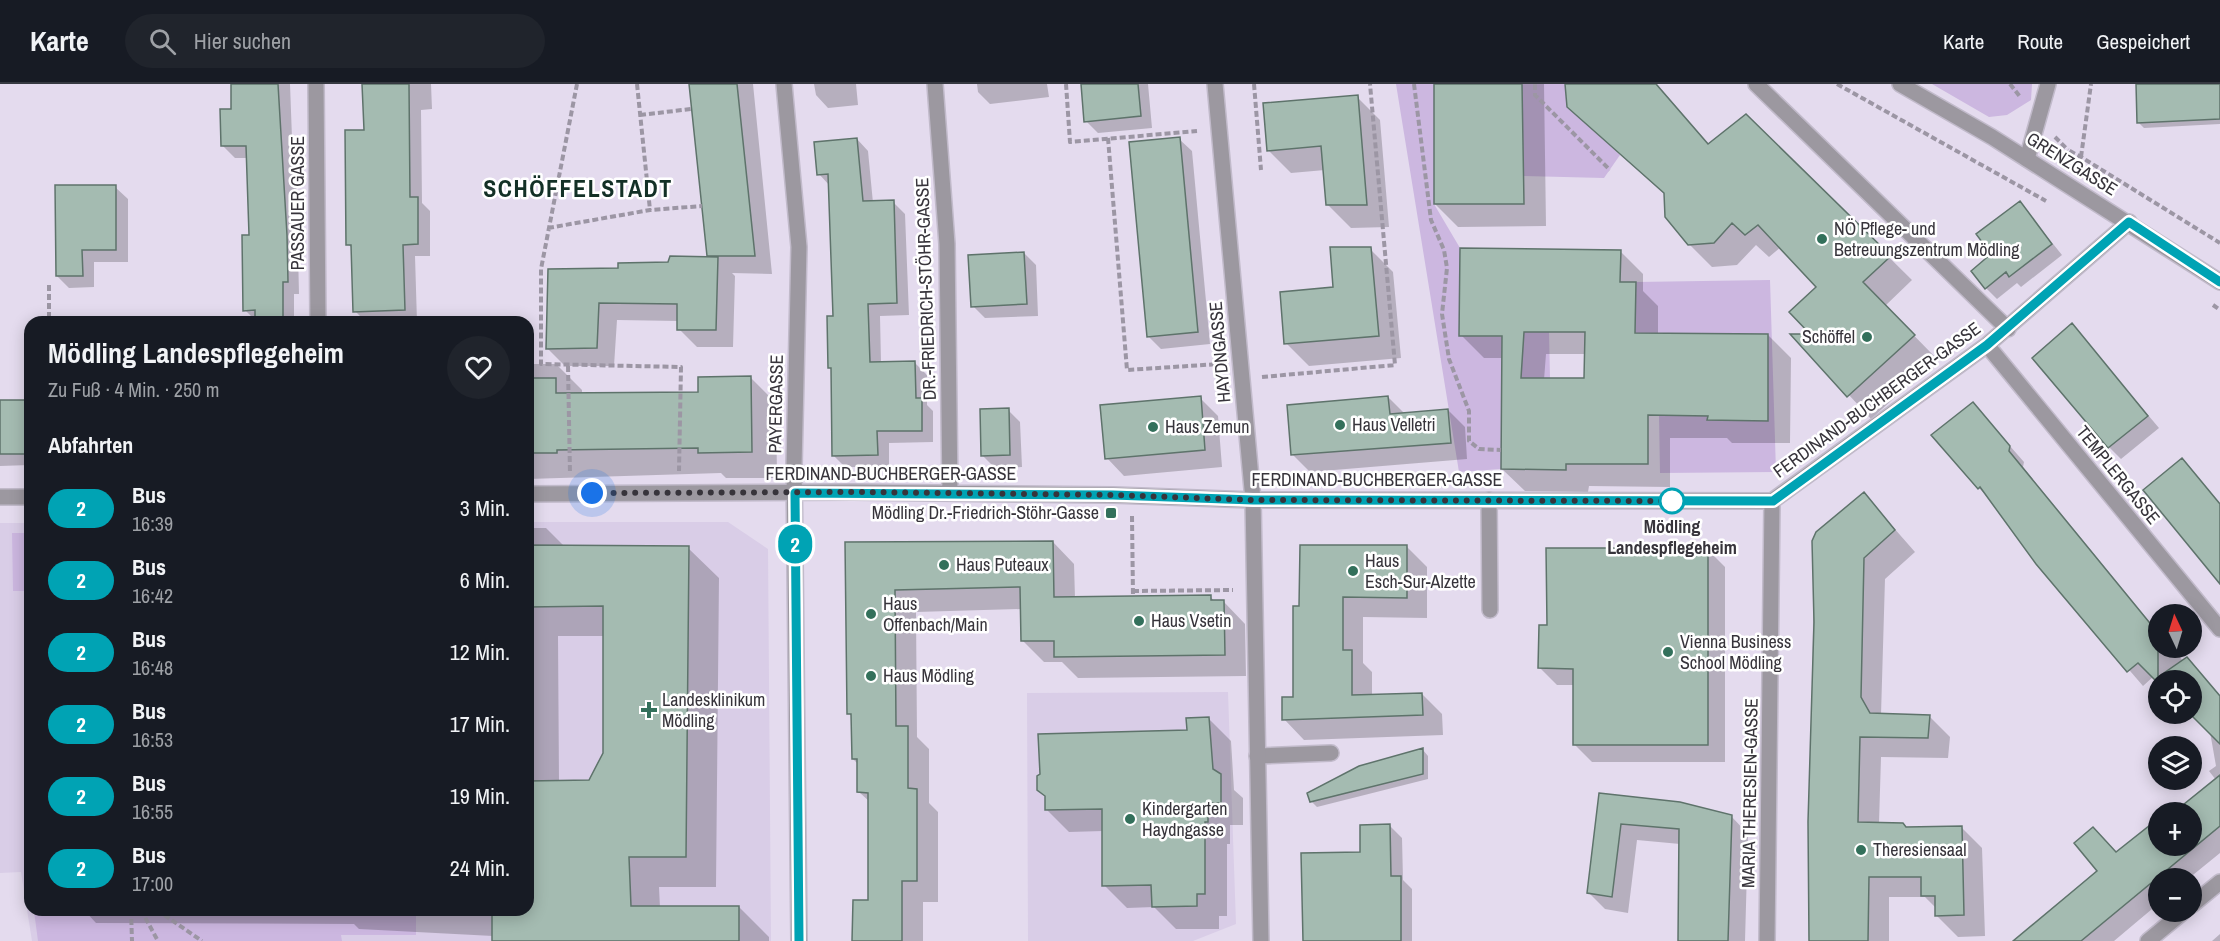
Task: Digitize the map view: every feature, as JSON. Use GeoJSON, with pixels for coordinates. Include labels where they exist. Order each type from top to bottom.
{"type":"FeatureCollection","features":[{"type":"Feature","properties":{"kind":"street","name":"PASSAUER GASSE"},"geometry":{"type":"LineString","coordinates":[[316,84],[318,316]]}},
{"type":"Feature","properties":{"kind":"street","name":"PAYERGASSE"},"geometry":{"type":"LineString","coordinates":[[784,84],[799,247],[795,493],[799,941]]}},
{"type":"Feature","properties":{"kind":"street","name":"DR.-FRIEDRICH-STÖHR-GASSE"},"geometry":{"type":"LineString","coordinates":[[935,84],[947,244],[950,493]]}},
{"type":"Feature","properties":{"kind":"street","name":"HAYDNGASSE"},"geometry":{"type":"LineString","coordinates":[[1215,84],[1253,500],[1261,941]]}},
{"type":"Feature","properties":{"kind":"street"},"geometry":{"type":"LineString","coordinates":[[1756,84],[2008,329]]}},
{"type":"Feature","properties":{"kind":"street","name":"GRENZGASSE"},"geometry":{"type":"LineString","coordinates":[[1900,84],[2129,222],[2220,282]]}},
{"type":"Feature","properties":{"kind":"street"},"geometry":{"type":"LineString","coordinates":[[2027,159],[2048,84]]}},
{"type":"Feature","properties":{"kind":"street","name":"FERDINAND-BUCHBERGER-GASSE"},"geometry":{"type":"LineString","coordinates":[[534,494],[950,493],[1253,500],[1773,501],[2008,329],[2129,222]]}},
{"type":"Feature","properties":{"kind":"street","name":"TEMPLERGASSE"},"geometry":{"type":"LineString","coordinates":[[1987,345],[2220,629]]}},
{"type":"Feature","properties":{"kind":"street"},"geometry":{"type":"LineString","coordinates":[[0,497],[24,497]]}},
{"type":"Feature","properties":{"kind":"street"},"geometry":{"type":"LineString","coordinates":[[1489,500],[1491,610]]}},
{"type":"Feature","properties":{"kind":"street","name":"MARIA THERESIEN-GASSE"},"geometry":{"type":"LineString","coordinates":[[1767,941],[1773,501]]}},
{"type":"Feature","properties":{"kind":"street"},"geometry":{"type":"LineString","coordinates":[[1257,756],[1331,753]]}},
{"type":"Feature","properties":{"kind":"street"},"geometry":{"type":"LineString","coordinates":[[2202,897],[2220,882]]}},
{"type":"Feature","properties":{"kind":"street"},"geometry":{"type":"LineString","coordinates":[[2148,941],[2171,922]]}},
{"type":"Feature","properties":{"kind":"path"},"geometry":{"type":"LineString","coordinates":[[577,84],[541,269],[542,364],[681,368],[679,493]]}},
{"type":"Feature","properties":{"kind":"path"},"geometry":{"type":"LineString","coordinates":[[637,84],[650,210]]}},
{"type":"Feature","properties":{"kind":"path"},"geometry":{"type":"LineString","coordinates":[[1066,84],[1070,142],[1219,129]]}},
{"type":"Feature","properties":{"kind":"path"},"geometry":{"type":"LineString","coordinates":[[1254,84],[1261,170]]}},
{"type":"Feature","properties":{"kind":"path"},"geometry":{"type":"LineString","coordinates":[[1242,378],[1395,365],[1370,84]]}},
{"type":"Feature","properties":{"kind":"path"},"geometry":{"type":"LineString","coordinates":[[1414,84],[1431,220],[1444,250],[1447,268],[1442,314],[1449,359],[1469,411],[1470,441],[1479,448],[1501,450]]}},
{"type":"Feature","properties":{"kind":"path"},"geometry":{"type":"LineString","coordinates":[[1535,84],[1535,95],[1610,170]]}},
{"type":"Feature","properties":{"kind":"path"},"geometry":{"type":"LineString","coordinates":[[1837,84],[2049,203]]}},
{"type":"Feature","properties":{"kind":"path"},"geometry":{"type":"LineString","coordinates":[[2081,157],[2091,84]]}},
{"type":"Feature","properties":{"kind":"path"},"geometry":{"type":"LineString","coordinates":[[640,115],[691,109]]}},
{"type":"Feature","properties":{"kind":"path"},"geometry":{"type":"LineString","coordinates":[[1108,138],[1127,370],[1240,362]]}},
{"type":"Feature","properties":{"kind":"path"},"geometry":{"type":"LineString","coordinates":[[548,228],[650,210],[702,206]]}},
{"type":"Feature","properties":{"kind":"path"},"geometry":{"type":"LineString","coordinates":[[49,285],[49,316]]}},
{"type":"Feature","properties":{"kind":"path"},"geometry":{"type":"LineString","coordinates":[[568,366],[570,494]]}},
{"type":"Feature","properties":{"kind":"path"},"geometry":{"type":"LineString","coordinates":[[1131,497],[1133,593],[1254,590]]}},
{"type":"Feature","properties":{"kind":"path"},"geometry":{"type":"LineString","coordinates":[[132,916],[132,941]]}},
{"type":"Feature","properties":{"kind":"path"},"geometry":{"type":"LineString","coordinates":[[144,916],[158,941]]}},
{"type":"Feature","properties":{"kind":"path"},"geometry":{"type":"LineString","coordinates":[[166,916],[202,941]]}},
{"type":"Feature","properties":{"kind":"shaded area"},"geometry":{"type":"Polygon","coordinates":[[[1396,84],[1434,84],[1434,204],[1460,248],[1460,336],[1523,337],[1524,332],[1549,332],[1550,378],[1502,378],[1501,469],[1459,472],[1396,84]]]}},
{"type":"Feature","properties":{"kind":"shaded area"},"geometry":{"type":"Polygon","coordinates":[[[1522,84],[1565,84],[1567,107],[1620,155],[1604,178],[1523,176],[1522,84]]]}},
{"type":"Feature","properties":{"kind":"shaded area"},"geometry":{"type":"Polygon","coordinates":[[[1932,84],[2032,84],[2031,100],[2007,115],[1989,117],[1932,84]]]}},
{"type":"Feature","properties":{"kind":"shaded area"},"geometry":{"type":"Polygon","coordinates":[[[1770,280],[1776,472],[1660,473],[1659,415],[1708,416],[1708,420],[1767,420],[1768,334],[1635,333],[1636,282],[1770,280]]]}},
{"type":"Feature","properties":{"kind":"shaded area","name":"Landesklinikum Mödling"},"geometry":{"type":"Polygon","coordinates":[[[534,522],[728,522],[768,549],[771,941],[32,941],[28,916],[534,916],[534,522]]]}},
{"type":"Feature","properties":{"kind":"shaded area","name":"Landesklinikum Mödling"},"geometry":{"type":"Polygon","coordinates":[[[0,523],[24,523],[24,891],[21,872],[0,873],[0,523]]]}},
{"type":"Feature","properties":{"kind":"shaded area"},"geometry":{"type":"Polygon","coordinates":[[[12,533],[24,533],[24,591],[13,591],[12,533]]]}},
{"type":"Feature","properties":{"kind":"shaded area","name":"Kindergarten Haydngasse"},"geometry":{"type":"Polygon","coordinates":[[[1228,692],[1236,924],[1193,941],[1028,941],[1027,693],[1228,692]]]}},
{"type":"Feature","properties":{"kind":"shaded area"},"geometry":{"type":"Polygon","coordinates":[[[35,916],[416,916],[416,935],[341,935],[342,941],[38,941],[35,916]]]}},
{"type":"Feature","properties":{"kind":"building"},"geometry":{"type":"Polygon","coordinates":[[[231,84],[278,84],[287,235],[288,282],[283,282],[283,316],[255,316],[255,310],[243,311],[242,235],[249,235],[246,146],[221,146],[220,109],[231,109],[231,84]]]}},
{"type":"Feature","properties":{"kind":"building"},"geometry":{"type":"Polygon","coordinates":[[[362,84],[409,84],[410,197],[418,197],[418,244],[403,245],[405,310],[353,312],[351,245],[346,245],[345,130],[364,130],[362,84]]]}},
{"type":"Feature","properties":{"kind":"building"},"geometry":{"type":"Polygon","coordinates":[[[689,84],[737,84],[755,256],[707,256],[689,84]]]}},
{"type":"Feature","properties":{"kind":"building"},"geometry":{"type":"Polygon","coordinates":[[[1081,84],[1138,84],[1141,116],[1084,122],[1081,84]]]}},
{"type":"Feature","properties":{"kind":"building"},"geometry":{"type":"Polygon","coordinates":[[[1434,84],[1522,84],[1524,204],[1434,204],[1434,84]]]}},
{"type":"Feature","properties":{"kind":"building","name":"NÖ Pflege- und Betreuungszentrum Mödling"},"geometry":{"type":"Polygon","coordinates":[[[1565,84],[1656,84],[1708,144],[1746,114],[1891,256],[1863,282],[1915,335],[1847,397],[1790,334],[1810,334],[1789,312],[1816,287],[1758,225],[1745,235],[1732,223],[1714,243],[1688,245],[1665,217],[1664,193],[1567,107],[1565,84]]]}},
{"type":"Feature","properties":{"kind":"building"},"geometry":{"type":"Polygon","coordinates":[[[2136,84],[2220,84],[2220,119],[2137,123],[2136,84]]]}},
{"type":"Feature","properties":{"kind":"building"},"geometry":{"type":"Polygon","coordinates":[[[1358,95],[1367,205],[1326,205],[1321,146],[1267,151],[1263,103],[1358,95]]]}},
{"type":"Feature","properties":{"kind":"building"},"geometry":{"type":"Polygon","coordinates":[[[1180,137],[1198,332],[1147,337],[1129,142],[1180,137]]]}},
{"type":"Feature","properties":{"kind":"building"},"geometry":{"type":"Polygon","coordinates":[[[857,138],[863,201],[894,200],[897,303],[868,304],[870,362],[915,361],[916,398],[922,398],[922,431],[877,431],[878,455],[832,456],[831,368],[828,368],[827,316],[833,316],[828,174],[817,175],[814,142],[857,138]]]}},
{"type":"Feature","properties":{"kind":"building"},"geometry":{"type":"Polygon","coordinates":[[[55,185],[116,185],[116,250],[82,250],[83,276],[56,276],[55,185]]]}},
{"type":"Feature","properties":{"kind":"building"},"geometry":{"type":"Polygon","coordinates":[[[2020,201],[2052,244],[2009,277],[2006,272],[1985,289],[1971,271],[1991,254],[1976,234],[2020,201]]]}},
{"type":"Feature","properties":{"kind":"building"},"geometry":{"type":"Polygon","coordinates":[[[1330,247],[1371,247],[1379,336],[1284,344],[1280,292],[1333,287],[1330,247]]]}},
{"type":"Feature","properties":{"kind":"building"},"geometry":{"type":"Polygon","coordinates":[[[1460,248],[1621,250],[1620,282],[1636,282],[1635,333],[1768,334],[1768,421],[1707,420],[1708,416],[1648,415],[1648,464],[1566,464],[1566,470],[1501,469],[1502,336],[1459,336],[1460,248]],[[1524,332],[1521,378],[1584,378],[1585,332],[1524,332]]]}},
{"type":"Feature","properties":{"kind":"building"},"geometry":{"type":"Polygon","coordinates":[[[1024,252],[1027,304],[971,307],[968,255],[1024,252]]]}},
{"type":"Feature","properties":{"kind":"building"},"geometry":{"type":"Polygon","coordinates":[[[670,256],[718,257],[716,330],[677,330],[677,304],[599,303],[597,348],[546,349],[548,269],[618,268],[618,263],[668,262],[670,256]]]}},
{"type":"Feature","properties":{"kind":"building"},"geometry":{"type":"Polygon","coordinates":[[[2072,323],[2148,416],[2108,448],[2032,358],[2072,323]]]}},
{"type":"Feature","properties":{"kind":"building"},"geometry":{"type":"Polygon","coordinates":[[[751,376],[752,452],[698,453],[698,448],[557,450],[557,453],[534,453],[534,378],[556,378],[556,393],[698,392],[698,377],[751,376]]]}},
{"type":"Feature","properties":{"kind":"building","name":"Haus Zemun"},"geometry":{"type":"Polygon","coordinates":[[[1201,396],[1205,450],[1105,459],[1100,405],[1201,396]]]}},
{"type":"Feature","properties":{"kind":"building","name":"Haus Velletri"},"geometry":{"type":"Polygon","coordinates":[[[1388,396],[1390,414],[1448,409],[1451,443],[1291,455],[1287,405],[1388,396]]]}},
{"type":"Feature","properties":{"kind":"building"},"geometry":{"type":"Polygon","coordinates":[[[0,400],[24,400],[24,454],[0,454],[0,400]]]}},
{"type":"Feature","properties":{"kind":"building"},"geometry":{"type":"Polygon","coordinates":[[[1973,402],[2010,446],[2009,451],[2148,621],[2148,658],[2158,658],[2158,670],[2148,670],[2148,673],[2138,663],[2127,672],[2036,564],[1980,487],[1978,489],[1931,435],[1973,402]]]}},
{"type":"Feature","properties":{"kind":"building"},"geometry":{"type":"Polygon","coordinates":[[[1009,408],[1010,455],[981,456],[980,409],[1009,408]]]}},
{"type":"Feature","properties":{"kind":"building"},"geometry":{"type":"Polygon","coordinates":[[[2182,458],[2220,504],[2220,584],[2143,490],[2182,458]]]}},
{"type":"Feature","properties":{"kind":"building"},"geometry":{"type":"Polygon","coordinates":[[[1864,492],[1895,530],[1864,558],[1861,697],[1870,713],[1930,715],[1928,738],[1860,737],[1858,822],[1903,823],[1906,827],[1962,826],[1964,915],[1935,916],[1935,896],[1921,896],[1921,877],[1869,877],[1868,941],[1809,941],[1808,822],[1814,622],[1812,541],[1816,532],[1864,492]]]}},
{"type":"Feature","properties":{"kind":"building"},"geometry":{"type":"Polygon","coordinates":[[[1053,541],[1054,597],[1211,595],[1211,600],[1224,600],[1225,655],[1054,657],[1054,641],[1021,641],[1020,587],[895,590],[896,726],[908,726],[908,788],[917,789],[917,881],[902,881],[902,941],[852,941],[853,900],[868,900],[868,793],[857,792],[857,759],[852,759],[851,714],[847,714],[845,542],[1053,541]]]}},
{"type":"Feature","properties":{"kind":"building"},"geometry":{"type":"Polygon","coordinates":[[[534,545],[689,546],[686,857],[629,857],[631,906],[739,906],[739,941],[492,941],[492,916],[534,916],[534,781],[589,780],[603,753],[603,606],[534,607],[534,545]]]}},
{"type":"Feature","properties":{"kind":"building"},"geometry":{"type":"Polygon","coordinates":[[[1300,545],[1407,545],[1407,598],[1343,597],[1343,650],[1352,650],[1352,695],[1422,693],[1423,715],[1282,720],[1282,697],[1293,697],[1293,606],[1299,606],[1300,545]]]}},
{"type":"Feature","properties":{"kind":"building","name":"Vienna Business School Mödling"},"geometry":{"type":"Polygon","coordinates":[[[1546,548],[1708,548],[1708,745],[1573,745],[1573,669],[1538,668],[1539,625],[1547,625],[1546,548]]]}},
{"type":"Feature","properties":{"kind":"building"},"geometry":{"type":"Polygon","coordinates":[[[2186,658],[2198,670],[2168,670],[2186,658]]]}},
{"type":"Feature","properties":{"kind":"building"},"geometry":{"type":"Polygon","coordinates":[[[2202,675],[2220,696],[2220,744],[2200,724],[2202,724],[2202,675]]]}},
{"type":"Feature","properties":{"kind":"building"},"geometry":{"type":"Polygon","coordinates":[[[1209,717],[1213,769],[1221,774],[1221,803],[1208,803],[1208,822],[1205,822],[1205,894],[1197,894],[1197,906],[1152,907],[1151,885],[1102,886],[1102,809],[1045,810],[1045,796],[1037,790],[1037,776],[1040,774],[1038,734],[1187,730],[1186,718],[1209,717]]]}},
{"type":"Feature","properties":{"kind":"building"},"geometry":{"type":"Polygon","coordinates":[[[1423,748],[1423,774],[1310,802],[1307,793],[1359,766],[1423,748]]]}},
{"type":"Feature","properties":{"kind":"building"},"geometry":{"type":"Polygon","coordinates":[[[2220,775],[2220,826],[2202,841],[2202,802],[2187,802],[2220,775]]]}},
{"type":"Feature","properties":{"kind":"building"},"geometry":{"type":"Polygon","coordinates":[[[1599,793],[1680,802],[1732,815],[1728,941],[1678,941],[1679,829],[1621,824],[1612,897],[1587,893],[1599,793]]]}},
{"type":"Feature","properties":{"kind":"building"},"geometry":{"type":"Polygon","coordinates":[[[1390,824],[1391,876],[1401,876],[1401,941],[1303,941],[1301,853],[1360,852],[1360,825],[1390,824]]]}},
{"type":"Feature","properties":{"kind":"building"},"geometry":{"type":"Polygon","coordinates":[[[2093,827],[2116,852],[2148,827],[2148,856],[2184,856],[2169,868],[2148,868],[2148,886],[2081,941],[2013,941],[2097,871],[2074,843],[2093,827]]]}},
{"type":"Feature","properties":{"kind":"bus line","name":"2"},"geometry":{"type":"LineString","coordinates":[[799,941],[795,493],[1113,495],[1253,500],[1773,501],[2008,329],[2129,222],[2220,282]]}},
{"type":"Feature","properties":{"kind":"place","name":"NÖ Pflege- und Betreuungszentrum Mödling"},"geometry":{"type":"Point","coordinates":[1822,239]}},
{"type":"Feature","properties":{"kind":"place","name":"Schöffel"},"geometry":{"type":"Point","coordinates":[1867,337]}},
{"type":"Feature","properties":{"kind":"place","name":"Haus Velletri"},"geometry":{"type":"Point","coordinates":[1340,425]}},
{"type":"Feature","properties":{"kind":"place","name":"Haus Zemun"},"geometry":{"type":"Point","coordinates":[1153,427]}},
{"type":"Feature","properties":{"kind":"place","name":"Mödling Landespflegeheim"},"geometry":{"type":"Point","coordinates":[1672,501]}},
{"type":"Feature","properties":{"kind":"place","name":"Mödling Dr.-Friedrich-Stöhr-Gasse"},"geometry":{"type":"Point","coordinates":[1111,513]}},
{"type":"Feature","properties":{"kind":"place","name":"Haus Puteaux"},"geometry":{"type":"Point","coordinates":[944,565]}},
{"type":"Feature","properties":{"kind":"place","name":"Haus Esch-Sur-Alzette"},"geometry":{"type":"Point","coordinates":[1353,571]}},
{"type":"Feature","properties":{"kind":"place","name":"Haus Offenbach/Main"},"geometry":{"type":"Point","coordinates":[871,614]}},
{"type":"Feature","properties":{"kind":"place","name":"Haus Vsetin"},"geometry":{"type":"Point","coordinates":[1139,621]}},
{"type":"Feature","properties":{"kind":"place","name":"Vienna Business School Mödling"},"geometry":{"type":"Point","coordinates":[1668,652]}},
{"type":"Feature","properties":{"kind":"place","name":"Haus Mödling"},"geometry":{"type":"Point","coordinates":[871,676]}},
{"type":"Feature","properties":{"kind":"place","name":"Landesklinikum Mödling"},"geometry":{"type":"Point","coordinates":[649,710]}},
{"type":"Feature","properties":{"kind":"place","name":"Kindergarten Haydngasse"},"geometry":{"type":"Point","coordinates":[1130,819]}},
{"type":"Feature","properties":{"kind":"place","name":"Theresiensaal"},"geometry":{"type":"Point","coordinates":[1861,850]}},
{"type":"Feature","properties":{"kind":"district","name":"SCHÖFFELSTADT"},"geometry":{"type":"Point","coordinates":[578,189]}},
{"type":"Feature","properties":{"kind":"route"},"geometry":{"type":"LineString","coordinates":[[592,493],[853,492],[1113,495],[1253,500],[1672,501]]}}]}
